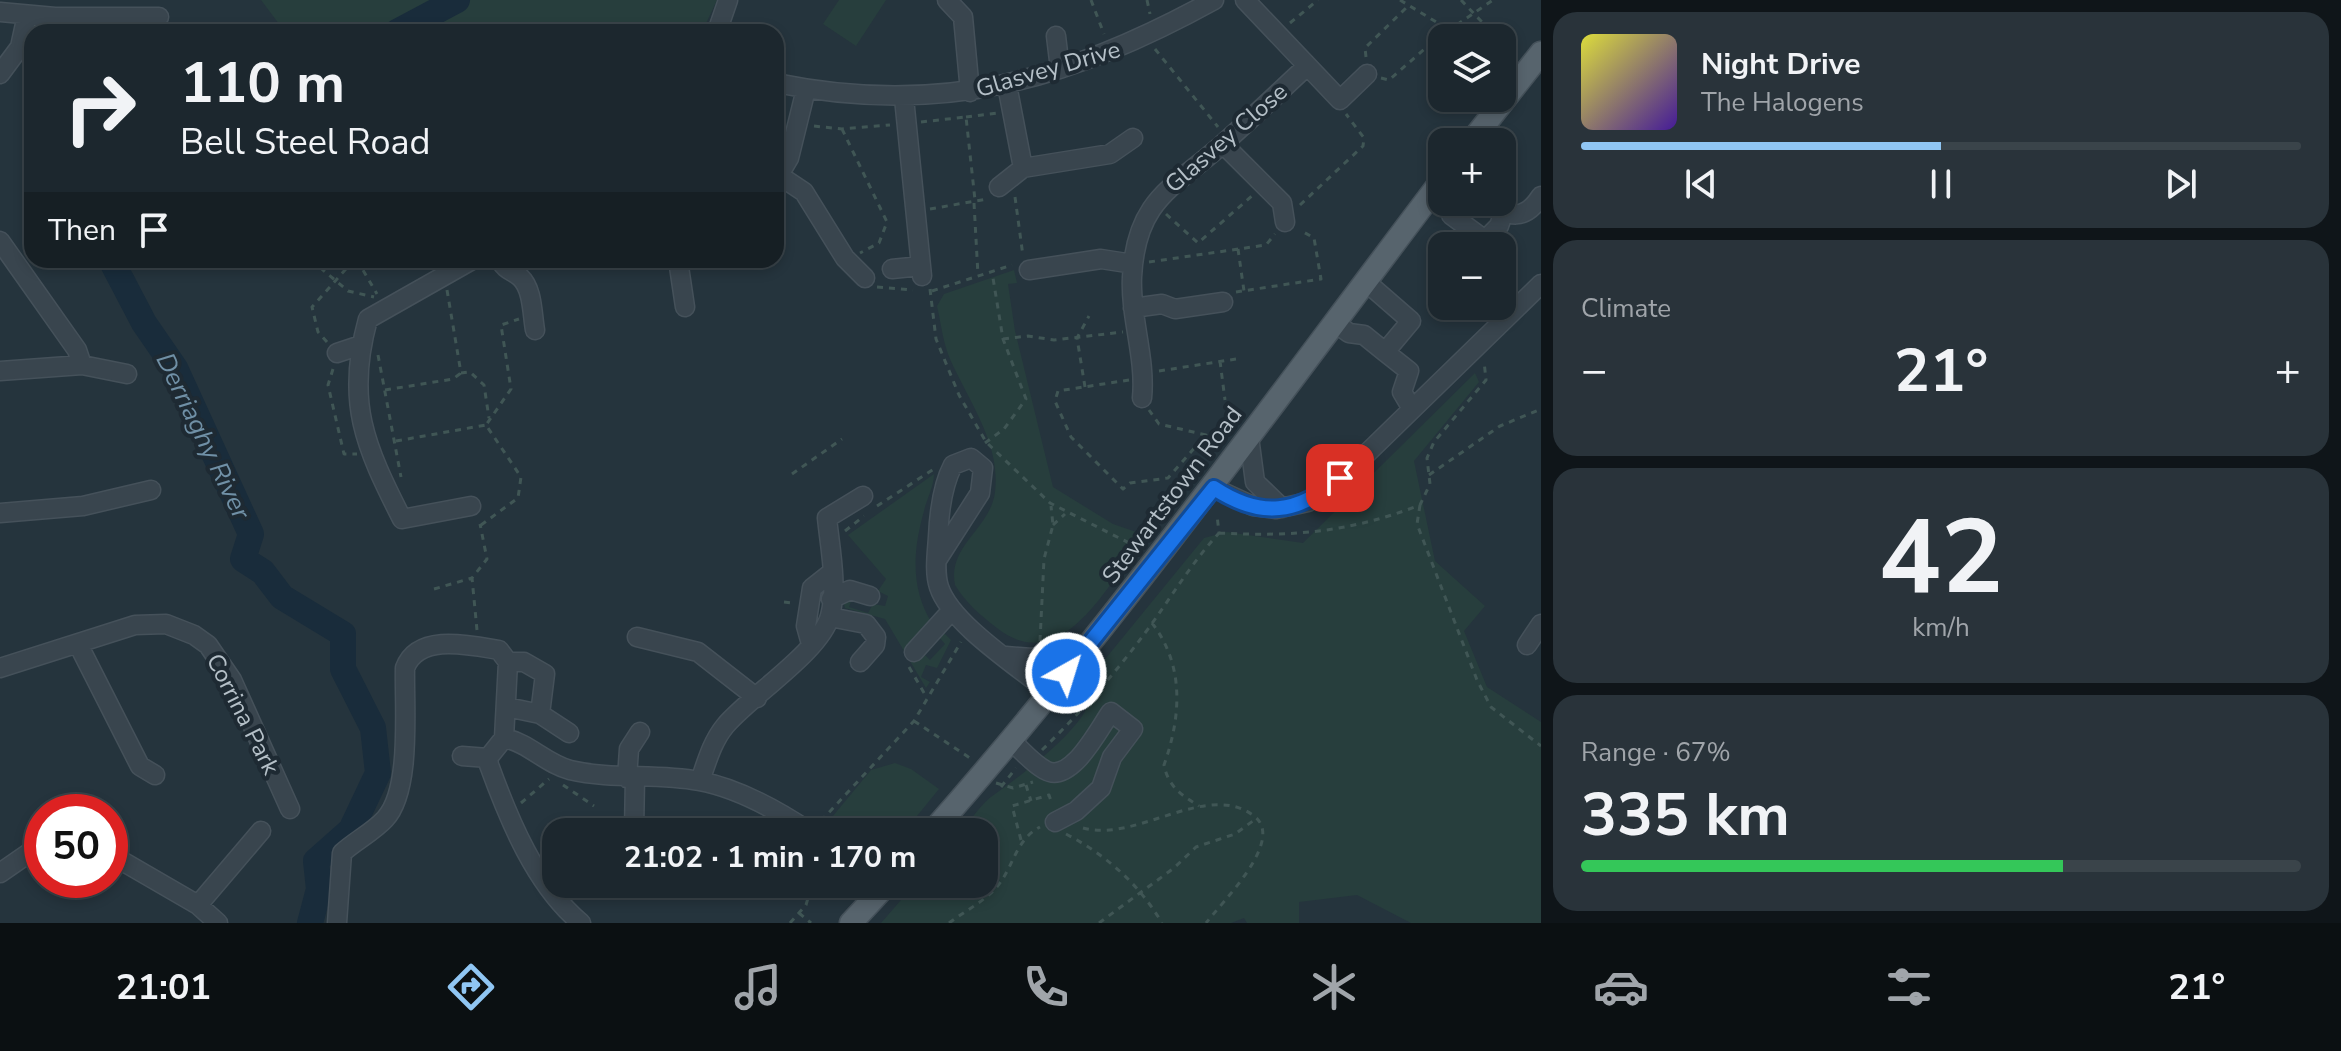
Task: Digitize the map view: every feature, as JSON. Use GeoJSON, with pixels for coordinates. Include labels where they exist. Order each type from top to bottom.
{"type":"FeatureCollection","features":[{"type":"Feature","properties":{"kind":"main road"},"geometry":{"type":"LineString","coordinates":[[1482,128],[1541,53]]}},
{"type":"Feature","properties":{"kind":"main road","name":"Stewartstown Road"},"geometry":{"type":"LineString","coordinates":[[944,818],[1088,646],[1214,488],[1249,437],[1342,328],[1365,281],[1428,198]]}},
{"type":"Feature","properties":{"kind":"main road"},"geometry":{"type":"LineString","coordinates":[[851,923],[869,898]]}},
{"type":"Feature","properties":{"kind":"street"},"geometry":{"type":"LineString","coordinates":[[720,24],[728,0]]}},
{"type":"Feature","properties":{"kind":"street"},"geometry":{"type":"LineString","coordinates":[[947,0],[963,17],[970,92]]}},
{"type":"Feature","properties":{"kind":"street","name":"Glasvey Drive"},"geometry":{"type":"LineString","coordinates":[[784,85],[904,98],[1007,85],[1111,53],[1214,0]]}},
{"type":"Feature","properties":{"kind":"street","name":"Glasvey Close"},"geometry":{"type":"LineString","coordinates":[[1245,0],[1340,100]]}},
{"type":"Feature","properties":{"kind":"street"},"geometry":{"type":"LineString","coordinates":[[0,12],[159,17]]}},
{"type":"Feature","properties":{"kind":"street"},"geometry":{"type":"LineString","coordinates":[[25,24],[27,15]]}},
{"type":"Feature","properties":{"kind":"street"},"geometry":{"type":"LineString","coordinates":[[0,74],[20,47],[24,29]]}},
{"type":"Feature","properties":{"kind":"street"},"geometry":{"type":"LineString","coordinates":[[1056,36],[1060,69]]}},
{"type":"Feature","properties":{"kind":"street","name":"Glasvey Close"},"geometry":{"type":"LineString","coordinates":[[1142,398],[1144,376],[1133,308],[1133,262],[1144,218],[1164,190],[1226,141],[1306,67]]}},
{"type":"Feature","properties":{"kind":"street"},"geometry":{"type":"LineString","coordinates":[[1340,100],[1367,74]]}},
{"type":"Feature","properties":{"kind":"street"},"geometry":{"type":"LineString","coordinates":[[1007,85],[1012,111],[1006,187],[1110,154],[1133,138]]}},
{"type":"Feature","properties":{"kind":"street"},"geometry":{"type":"LineString","coordinates":[[784,162],[798,125],[806,89]]}},
{"type":"Feature","properties":{"kind":"street"},"geometry":{"type":"LineString","coordinates":[[892,269],[925,277],[904,98]]}},
{"type":"Feature","properties":{"kind":"street"},"geometry":{"type":"LineString","coordinates":[[1226,141],[1282,203],[1284,217]]}},
{"type":"Feature","properties":{"kind":"street"},"geometry":{"type":"LineString","coordinates":[[784,181],[804,192],[845,258],[872,283]]}},
{"type":"Feature","properties":{"kind":"street"},"geometry":{"type":"LineString","coordinates":[[1516,215],[1530,211],[1541,196]]}},
{"type":"Feature","properties":{"kind":"street"},"geometry":{"type":"LineString","coordinates":[[1452,216],[1485,240],[1499,226],[1502,216]]}},
{"type":"Feature","properties":{"kind":"street"},"geometry":{"type":"LineString","coordinates":[[0,241],[77,350],[82,365]]}},
{"type":"Feature","properties":{"kind":"street"},"geometry":{"type":"LineString","coordinates":[[1029,270],[1101,259],[1133,262]]}},
{"type":"Feature","properties":{"kind":"street"},"geometry":{"type":"LineString","coordinates":[[457,268],[368,319],[361,345],[360,423],[369,454],[402,519],[471,506]]}},
{"type":"Feature","properties":{"kind":"street"},"geometry":{"type":"LineString","coordinates":[[505,268],[519,276],[528,288],[534,322]]}},
{"type":"Feature","properties":{"kind":"street"},"geometry":{"type":"LineString","coordinates":[[679,268],[685,307]]}},
{"type":"Feature","properties":{"kind":"street"},"geometry":{"type":"LineString","coordinates":[[1365,281],[1411,321],[1385,352]]}},
{"type":"Feature","properties":{"kind":"street"},"geometry":{"type":"LineString","coordinates":[[1214,488],[1280,515],[1308,502],[1322,493],[1412,409],[1541,284]]}},
{"type":"Feature","properties":{"kind":"street"},"geometry":{"type":"LineString","coordinates":[[1133,308],[1162,304],[1175,309],[1223,302]]}},
{"type":"Feature","properties":{"kind":"street"},"geometry":{"type":"LineString","coordinates":[[1342,328],[1364,335],[1409,371],[1402,392],[1412,409]]}},
{"type":"Feature","properties":{"kind":"street"},"geometry":{"type":"LineString","coordinates":[[337,353],[361,345]]}},
{"type":"Feature","properties":{"kind":"street"},"geometry":{"type":"LineString","coordinates":[[0,371],[82,365],[127,374]]}},
{"type":"Feature","properties":{"kind":"street"},"geometry":{"type":"LineString","coordinates":[[1249,437],[1255,482],[1280,515]]}},
{"type":"Feature","properties":{"kind":"street"},"geometry":{"type":"LineString","coordinates":[[937,560],[980,493],[983,468],[971,458],[953,465],[948,475],[939,520],[937,560],[937,584],[952,610],[1050,693]]}},
{"type":"Feature","properties":{"kind":"street"},"geometry":{"type":"LineString","coordinates":[[0,513],[92,505],[151,490]]}},
{"type":"Feature","properties":{"kind":"street"},"geometry":{"type":"LineString","coordinates":[[831,608],[827,518],[863,496]]}},
{"type":"Feature","properties":{"kind":"street"},"geometry":{"type":"LineString","coordinates":[[811,644],[806,626],[812,588],[831,573]]}},
{"type":"Feature","properties":{"kind":"street"},"geometry":{"type":"LineString","coordinates":[[700,781],[714,742],[727,724],[811,644],[831,608],[850,590],[870,596]]}},
{"type":"Feature","properties":{"kind":"street"},"geometry":{"type":"LineString","coordinates":[[831,608],[866,624],[876,637],[875,645],[860,662]]}},
{"type":"Feature","properties":{"kind":"street"},"geometry":{"type":"LineString","coordinates":[[914,652],[952,610]]}},
{"type":"Feature","properties":{"kind":"street","name":"Corrina Park"},"geometry":{"type":"LineString","coordinates":[[0,668],[118,629],[151,624],[182,629],[208,645],[232,680],[290,809]]}},
{"type":"Feature","properties":{"kind":"street"},"geometry":{"type":"LineString","coordinates":[[1527,645],[1541,624]]}},
{"type":"Feature","properties":{"kind":"street"},"geometry":{"type":"LineString","coordinates":[[637,637],[698,652],[757,698]]}},
{"type":"Feature","properties":{"kind":"street"},"geometry":{"type":"LineString","coordinates":[[78,644],[140,766],[155,775]]}},
{"type":"Feature","properties":{"kind":"street"},"geometry":{"type":"LineString","coordinates":[[337,923],[342,853],[386,818],[397,800],[402,781],[405,668],[410,656],[418,648],[431,645],[499,650],[508,662],[504,738]]}},
{"type":"Feature","properties":{"kind":"street"},"geometry":{"type":"LineString","coordinates":[[1006,656],[1032,658],[1088,646]]}},
{"type":"Feature","properties":{"kind":"street"},"geometry":{"type":"LineString","coordinates":[[508,662],[524,662],[545,674],[540,714]]}},
{"type":"Feature","properties":{"kind":"street"},"geometry":{"type":"LineString","coordinates":[[507,707],[540,714],[569,733]]}},
{"type":"Feature","properties":{"kind":"street"},"geometry":{"type":"LineString","coordinates":[[1011,741],[1046,771],[1056,773],[1065,771],[1077,759],[1111,712],[1133,729],[1112,757],[1101,788],[1076,811],[1055,822]]}},
{"type":"Feature","properties":{"kind":"street"},"geometry":{"type":"LineString","coordinates":[[581,923],[561,907],[509,818],[488,758],[498,741],[504,738],[517,741],[560,766],[631,778],[700,781],[797,818]]}},
{"type":"Feature","properties":{"kind":"street"},"geometry":{"type":"LineString","coordinates":[[633,818],[629,749],[642,739]]}},
{"type":"Feature","properties":{"kind":"street"},"geometry":{"type":"LineString","coordinates":[[462,756],[488,758]]}},
{"type":"Feature","properties":{"kind":"street"},"geometry":{"type":"LineString","coordinates":[[198,905],[261,831]]}},
{"type":"Feature","properties":{"kind":"street"},"geometry":{"type":"LineString","coordinates":[[0,873],[24,856]]}},
{"type":"Feature","properties":{"kind":"street"},"geometry":{"type":"LineString","coordinates":[[128,864],[198,905],[218,923]]}},
{"type":"Feature","properties":{"kind":"path"},"geometry":{"type":"LineString","coordinates":[[1091,0],[1111,53]]}},
{"type":"Feature","properties":{"kind":"path"},"geometry":{"type":"LineString","coordinates":[[1276,34],[1318,0]]}},
{"type":"Feature","properties":{"kind":"path"},"geometry":{"type":"LineString","coordinates":[[1400,0],[1439,24]]}},
{"type":"Feature","properties":{"kind":"path"},"geometry":{"type":"LineString","coordinates":[[1461,0],[1482,24]]}},
{"type":"Feature","properties":{"kind":"path"},"geometry":{"type":"LineString","coordinates":[[1461,24],[1493,0]]}},
{"type":"Feature","properties":{"kind":"path"},"geometry":{"type":"LineString","coordinates":[[1407,7],[1365,48],[1367,74],[1389,80],[1428,46]]}},
{"type":"Feature","properties":{"kind":"path"},"geometry":{"type":"LineString","coordinates":[[1149,36],[1177,80],[1226,141]]}},
{"type":"Feature","properties":{"kind":"path"},"geometry":{"type":"LineString","coordinates":[[1133,262],[1155,263],[1266,245],[1284,217],[1363,146],[1364,138],[1351,125],[1340,100]]}},
{"type":"Feature","properties":{"kind":"path"},"geometry":{"type":"LineString","coordinates":[[798,125],[842,129],[1012,111]]}},
{"type":"Feature","properties":{"kind":"path"},"geometry":{"type":"LineString","coordinates":[[1474,112],[1476,117]]}},
{"type":"Feature","properties":{"kind":"path"},"geometry":{"type":"LineString","coordinates":[[966,117],[978,275]]}},
{"type":"Feature","properties":{"kind":"path"},"geometry":{"type":"LineString","coordinates":[[842,129],[887,222],[875,247],[845,258]]}},
{"type":"Feature","properties":{"kind":"path"},"geometry":{"type":"LineString","coordinates":[[1198,243],[1264,185]]}},
{"type":"Feature","properties":{"kind":"path"},"geometry":{"type":"LineString","coordinates":[[872,283],[978,275],[1024,262],[1006,187],[974,202],[915,210]]}},
{"type":"Feature","properties":{"kind":"path"},"geometry":{"type":"LineString","coordinates":[[1155,203],[1198,243],[1200,256]]}},
{"type":"Feature","properties":{"kind":"path"},"geometry":{"type":"LineString","coordinates":[[1223,302],[1229,294],[1321,279],[1314,238],[1284,217]]}},
{"type":"Feature","properties":{"kind":"path"},"geometry":{"type":"LineString","coordinates":[[1238,249],[1244,291]]}},
{"type":"Feature","properties":{"kind":"path"},"geometry":{"type":"LineString","coordinates":[[321,268],[348,291],[378,297],[360,268]]}},
{"type":"Feature","properties":{"kind":"path"},"geometry":{"type":"LineString","coordinates":[[348,268],[312,307],[318,332],[337,353],[328,385],[344,454],[369,454]]}},
{"type":"Feature","properties":{"kind":"path"},"geometry":{"type":"LineString","coordinates":[[980,449],[1004,429],[1026,399],[1003,339],[992,272]]}},
{"type":"Feature","properties":{"kind":"path"},"geometry":{"type":"LineString","coordinates":[[444,275],[461,373]]}},
{"type":"Feature","properties":{"kind":"path"},"geometry":{"type":"LineString","coordinates":[[925,277],[936,339],[959,395],[986,442],[1050,503],[1141,550]]}},
{"type":"Feature","properties":{"kind":"path"},"geometry":{"type":"LineString","coordinates":[[1085,387],[1077,338],[1089,316]]}},
{"type":"Feature","properties":{"kind":"path"},"geometry":{"type":"LineString","coordinates":[[395,441],[486,425],[511,389],[501,325],[534,322]]}},
{"type":"Feature","properties":{"kind":"path"},"geometry":{"type":"LineString","coordinates":[[1003,339],[1077,338],[1137,330]]}},
{"type":"Feature","properties":{"kind":"path"},"geometry":{"type":"LineString","coordinates":[[361,345],[378,355],[401,482]]}},
{"type":"Feature","properties":{"kind":"path"},"geometry":{"type":"LineString","coordinates":[[1482,357],[1486,380],[1434,442],[1427,458],[1430,484],[1420,505],[1417,524],[1477,680],[1491,707],[1541,746]]}},
{"type":"Feature","properties":{"kind":"path"},"geometry":{"type":"LineString","coordinates":[[1142,398],[1159,424],[1206,435],[1168,478],[1130,483],[1123,489],[1071,437],[1055,401],[1058,391],[1236,359]]}},
{"type":"Feature","properties":{"kind":"path"},"geometry":{"type":"LineString","coordinates":[[1220,361],[1225,400]]}},
{"type":"Feature","properties":{"kind":"path"},"geometry":{"type":"LineString","coordinates":[[385,390],[453,379],[461,373],[470,372],[484,385],[489,420]]}},
{"type":"Feature","properties":{"kind":"path"},"geometry":{"type":"LineString","coordinates":[[1429,475],[1500,426],[1541,409]]}},
{"type":"Feature","properties":{"kind":"path"},"geometry":{"type":"LineString","coordinates":[[481,525],[518,498],[521,477],[486,425]]}},
{"type":"Feature","properties":{"kind":"path"},"geometry":{"type":"LineString","coordinates":[[792,474],[842,439]]}},
{"type":"Feature","properties":{"kind":"path"},"geometry":{"type":"LineString","coordinates":[[829,543],[903,486],[940,466]]}},
{"type":"Feature","properties":{"kind":"path"},"geometry":{"type":"LineString","coordinates":[[1040,649],[1042,573],[1053,525],[1050,503]]}},
{"type":"Feature","properties":{"kind":"path"},"geometry":{"type":"LineString","coordinates":[[1219,533],[1278,536],[1373,523],[1420,505]]}},
{"type":"Feature","properties":{"kind":"path"},"geometry":{"type":"LineString","coordinates":[[434,589],[472,578],[487,559],[481,525],[471,506]]}},
{"type":"Feature","properties":{"kind":"path"},"geometry":{"type":"LineString","coordinates":[[1053,525],[1066,513]]}},
{"type":"Feature","properties":{"kind":"path"},"geometry":{"type":"LineString","coordinates":[[1038,753],[1124,661],[1176,584],[1219,533],[1217,515]]}},
{"type":"Feature","properties":{"kind":"path"},"geometry":{"type":"LineString","coordinates":[[1278,536],[1280,515]]}},
{"type":"Feature","properties":{"kind":"path"},"geometry":{"type":"LineString","coordinates":[[472,578],[479,647]]}},
{"type":"Feature","properties":{"kind":"path"},"geometry":{"type":"LineString","coordinates":[[1152,623],[1169,649],[1176,688],[1178,718],[1164,765],[1165,772],[1175,789],[1199,806]]}},
{"type":"Feature","properties":{"kind":"path"},"geometry":{"type":"LineString","coordinates":[[823,818],[914,721],[961,642]]}},
{"type":"Feature","properties":{"kind":"path"},"geometry":{"type":"LineString","coordinates":[[914,721],[970,758]]}},
{"type":"Feature","properties":{"kind":"path"},"geometry":{"type":"LineString","coordinates":[[1001,787],[1020,763]]}},
{"type":"Feature","properties":{"kind":"path"},"geometry":{"type":"LineString","coordinates":[[560,766],[558,780],[594,806]]}},
{"type":"Feature","properties":{"kind":"path"},"geometry":{"type":"LineString","coordinates":[[519,809],[519,804],[548,781],[560,766]]}},
{"type":"Feature","properties":{"kind":"path"},"geometry":{"type":"LineString","coordinates":[[1032,774],[1040,780]]}},
{"type":"Feature","properties":{"kind":"path"},"geometry":{"type":"LineString","coordinates":[[1026,785],[1031,801]]}},
{"type":"Feature","properties":{"kind":"path"},"geometry":{"type":"LineString","coordinates":[[1021,840],[1012,806],[1049,795],[1059,831],[1101,855],[1141,892],[1162,923]]}},
{"type":"Feature","properties":{"kind":"path"},"geometry":{"type":"LineString","coordinates":[[949,923],[994,889],[1008,871],[1021,840],[1041,826],[1055,822],[1110,830],[1147,824],[1199,806],[1242,809],[1257,818],[1263,829],[1263,843],[1257,856],[1206,923]]}},
{"type":"Feature","properties":{"kind":"path"},"geometry":{"type":"LineString","coordinates":[[1099,923],[1196,847],[1235,834],[1257,818]]}},
{"type":"Feature","properties":{"kind":"path"},"geometry":{"type":"LineString","coordinates":[[1096,862],[1101,855]]}},
{"type":"Feature","properties":{"kind":"path"},"geometry":{"type":"LineString","coordinates":[[790,923],[806,905],[808,898]]}},
{"type":"Feature","properties":{"kind":"path"},"geometry":{"type":"LineString","coordinates":[[799,913],[811,923]]}},
{"type":"Feature","properties":{"kind":"green space"},"geometry":{"type":"Polygon","coordinates":[[[261,0],[717,0],[706,24],[279,24],[261,0]]]}},
{"type":"Feature","properties":{"kind":"green space"},"geometry":{"type":"Polygon","coordinates":[[[839,0],[886,0],[856,46],[823,24],[839,0]]]}},
{"type":"Feature","properties":{"kind":"green space"},"geometry":{"type":"Polygon","coordinates":[[[1014,270],[1017,283],[1008,284],[1015,331],[1053,487],[1113,524],[1145,535],[1083,618],[1064,634],[1043,642],[1021,641],[997,628],[974,608],[955,585],[957,559],[992,505],[996,474],[982,424],[948,353],[937,306],[944,294],[1014,270]]]}},
{"type":"Feature","properties":{"kind":"green space"},"geometry":{"type":"Polygon","coordinates":[[[1475,373],[1479,382],[1414,461],[1435,561],[1485,606],[1464,631],[1487,687],[1541,722],[1541,923],[1411,923],[1357,895],[1299,902],[1299,923],[1247,923],[1244,918],[1231,923],[881,923],[903,898],[998,898],[998,818],[973,818],[986,802],[1046,755],[1080,719],[1087,708],[1066,707],[1204,538],[1227,532],[1303,543],[1475,373]]]}},
{"type":"Feature","properties":{"kind":"green space"},"geometry":{"type":"Polygon","coordinates":[[[934,474],[916,554],[920,596],[932,623],[923,653],[930,660],[945,644],[939,637],[944,633],[951,640],[937,668],[926,665],[921,677],[930,682],[926,688],[885,619],[845,608],[843,600],[852,599],[849,607],[868,613],[873,604],[885,606],[888,596],[878,591],[886,579],[848,535],[934,474]]]}},
{"type":"Feature","properties":{"kind":"green space"},"geometry":{"type":"Polygon","coordinates":[[[895,763],[911,769],[939,789],[915,818],[831,818],[871,770],[895,763]]]}},
{"type":"Feature","properties":{"kind":"waterway","name":"Derriaghy River"},"geometry":{"type":"LineString","coordinates":[[412,24],[457,0]]}},
{"type":"Feature","properties":{"kind":"waterway","name":"Derriaghy River"},"geometry":{"type":"LineString","coordinates":[[115,268],[144,323],[175,368],[251,534],[243,559],[263,572],[282,597],[343,634],[343,669],[373,728],[378,773],[351,830],[316,861],[319,889],[310,923]]}},
{"type":"Feature","properties":{"kind":"route"},"geometry":{"type":"LineString","coordinates":[[1066,673],[1214,488],[1246,504],[1276,509],[1308,502],[1340,478]]}}]}
